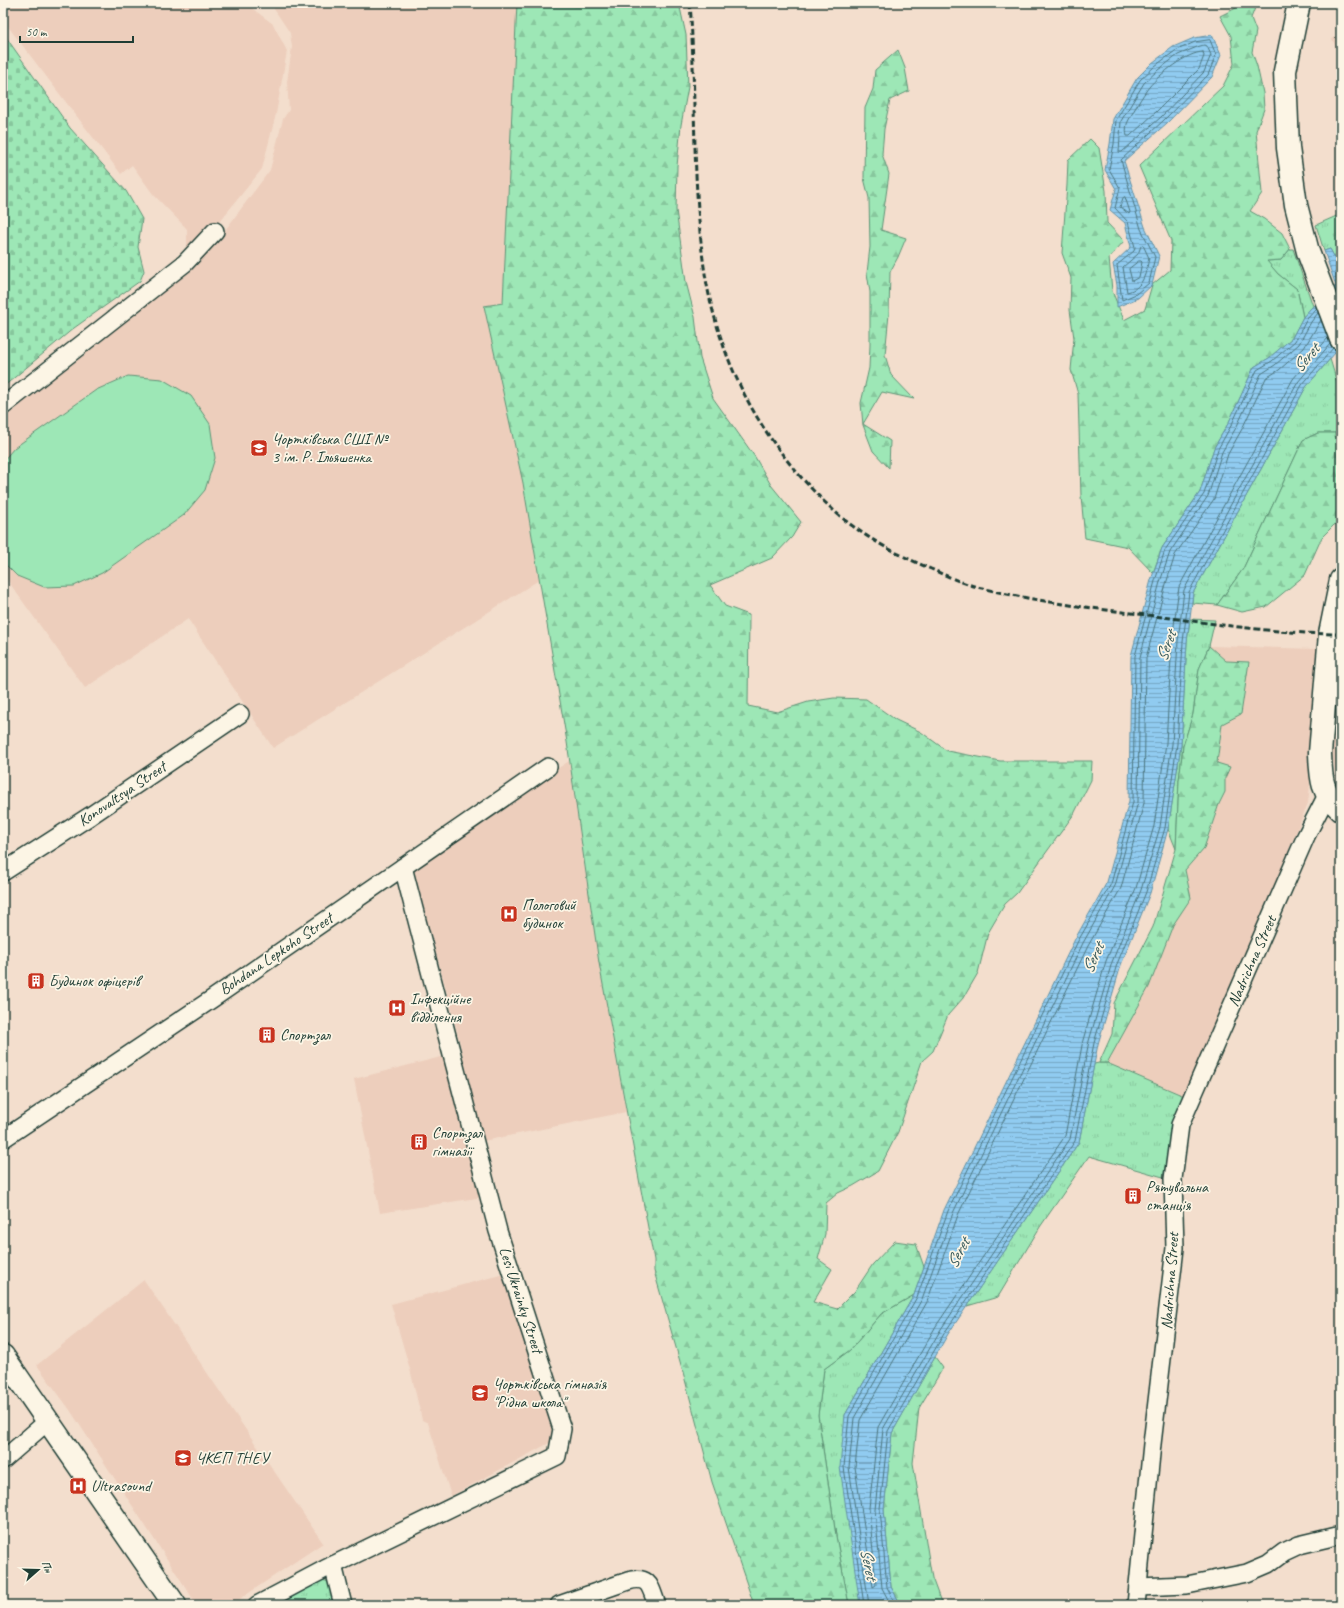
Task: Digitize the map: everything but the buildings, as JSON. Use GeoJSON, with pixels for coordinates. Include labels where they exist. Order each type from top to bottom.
{"type":"FeatureCollection","features":[{"type":"Feature","properties":{"kind":"street"},"geometry":{"type":"LineString","coordinates":[[1299,3],[1285,71],[1288,148],[1296,206],[1308,252],[1341,340]]}},
{"type":"Feature","properties":{"kind":"street"},"geometry":{"type":"LineString","coordinates":[[3,406],[186,263],[215,231]]}},
{"type":"Feature","properties":{"kind":"street"},"geometry":{"type":"LineString","coordinates":[[1334,803],[1321,768],[1321,738],[1330,634],[1341,580]]}},
{"type":"Feature","properties":{"kind":"street","name":"Konovaltsya Street"},"geometry":{"type":"LineString","coordinates":[[3,872],[90,816],[240,714]]}},
{"type":"Feature","properties":{"kind":"street","name":"Bohdana Lepkoho Street"},"geometry":{"type":"LineString","coordinates":[[3,1139],[212,999],[548,767]]}},
{"type":"Feature","properties":{"kind":"street","name":"Nadrichna Street"},"geometry":{"type":"LineString","coordinates":[[1136,1605],[1152,1444],[1175,1248],[1173,1179],[1180,1124],[1306,836],[1334,803]]}},
{"type":"Feature","properties":{"kind":"street","name":"Lesi Ukrainky Street"},"geometry":{"type":"LineString","coordinates":[[257,1605],[333,1565],[557,1456],[562,1429],[498,1231],[403,867]]}},
{"type":"Feature","properties":{"kind":"street"},"geometry":{"type":"LineString","coordinates":[[3,1356],[49,1420],[175,1605]]}},
{"type":"Feature","properties":{"kind":"street"},"geometry":{"type":"LineString","coordinates":[[3,1460],[49,1420]]}},
{"type":"Feature","properties":{"kind":"street"},"geometry":{"type":"LineString","coordinates":[[1138,1587],[1188,1585],[1247,1573],[1268,1564],[1284,1552],[1299,1545],[1341,1536]]}},
{"type":"Feature","properties":{"kind":"street"},"geometry":{"type":"LineString","coordinates":[[333,1565],[343,1605]]}},
{"type":"Feature","properties":{"kind":"street"},"geometry":{"type":"LineString","coordinates":[[559,1605],[628,1581],[638,1579],[647,1581],[657,1605]]}},
{"type":"Feature","properties":{"kind":"shaded area"},"geometry":{"type":"Polygon","coordinates":[[[3,3],[245,3],[273,24],[287,51],[276,114],[262,169],[220,221],[191,252],[187,247],[187,229],[153,194],[132,165],[121,174],[3,20],[3,3]]]}},
{"type":"Feature","properties":{"kind":"shaded area","name":"Чортківська СШІ № 3 ім. Р. Ільяшенка"},"geometry":{"type":"Polygon","coordinates":[[[274,3],[517,3],[503,303],[484,306],[523,483],[539,580],[273,748],[188,619],[85,688],[3,574],[3,413],[214,245],[270,170],[283,119],[289,110],[287,82],[292,47],[290,33],[274,9],[274,3]]]}},
{"type":"Feature","properties":{"kind":"shaded area"},"geometry":{"type":"Polygon","coordinates":[[[1341,32],[1341,58],[1332,39],[1341,32]]]}},
{"type":"Feature","properties":{"kind":"shaded area"},"geometry":{"type":"Polygon","coordinates":[[[1341,627],[1340,785],[1331,755],[1331,693],[1341,627]]]}},
{"type":"Feature","properties":{"kind":"shaded area"},"geometry":{"type":"Polygon","coordinates":[[[1209,646],[1318,649],[1311,736],[1308,803],[1252,942],[1184,1096],[1107,1063],[1149,987],[1173,925],[1191,898],[1185,870],[1204,848],[1219,804],[1225,792],[1225,778],[1217,763],[1222,724],[1248,662],[1226,661],[1209,646]]]}},
{"type":"Feature","properties":{"kind":"shaded area"},"geometry":{"type":"Polygon","coordinates":[[[569,761],[599,963],[626,1112],[483,1141],[453,1014],[412,866],[569,761]]]}},
{"type":"Feature","properties":{"kind":"shaded area"},"geometry":{"type":"Polygon","coordinates":[[[445,1056],[483,1197],[380,1213],[354,1079],[445,1056]]]}},
{"type":"Feature","properties":{"kind":"shaded area","name":"Чортківська гімназія \"Рідна школа\""},"geometry":{"type":"Polygon","coordinates":[[[504,1274],[559,1430],[551,1442],[451,1496],[428,1423],[422,1420],[411,1373],[391,1304],[504,1274]]]}},
{"type":"Feature","properties":{"kind":"shaded area","name":"ЧКЕП ТНЕУ"},"geometry":{"type":"Polygon","coordinates":[[[144,1280],[323,1543],[231,1605],[197,1605],[70,1410],[37,1365],[144,1280]]]}},
{"type":"Feature","properties":{"kind":"green space"},"geometry":{"type":"Polygon","coordinates":[[[517,3],[679,3],[686,35],[688,87],[681,125],[677,166],[676,210],[686,282],[695,317],[700,358],[713,398],[755,457],[771,485],[801,522],[792,537],[772,558],[710,585],[725,606],[749,615],[748,706],[777,712],[808,702],[834,698],[866,699],[896,720],[921,732],[947,751],[1000,761],[1092,761],[1091,780],[1074,814],[1017,893],[1005,904],[988,933],[978,973],[964,997],[948,1015],[933,1051],[922,1061],[898,1132],[878,1171],[838,1193],[826,1203],[825,1234],[818,1259],[832,1269],[813,1302],[837,1309],[855,1291],[873,1264],[895,1241],[916,1244],[924,1267],[914,1295],[881,1314],[850,1350],[824,1369],[818,1415],[836,1536],[849,1605],[754,1605],[712,1482],[654,1271],[654,1260],[599,963],[567,742],[523,483],[484,306],[503,303],[517,3]]]}},
{"type":"Feature","properties":{"kind":"green space"},"geometry":{"type":"Polygon","coordinates":[[[1237,3],[1257,3],[1251,18],[1256,31],[1252,52],[1257,66],[1263,93],[1264,109],[1256,131],[1262,193],[1250,211],[1264,219],[1282,233],[1290,249],[1281,260],[1267,261],[1278,274],[1297,289],[1303,317],[1292,338],[1269,358],[1254,367],[1229,422],[1214,448],[1200,492],[1162,548],[1153,573],[1128,547],[1085,538],[1081,496],[1078,394],[1071,370],[1074,338],[1070,310],[1071,278],[1062,253],[1068,160],[1090,139],[1099,148],[1106,191],[1107,223],[1124,241],[1109,258],[1112,291],[1124,320],[1145,309],[1152,285],[1170,270],[1171,241],[1139,166],[1223,86],[1234,64],[1231,36],[1220,16],[1236,8],[1237,3]]]}},
{"type":"Feature","properties":{"kind":"green space"},"geometry":{"type":"Polygon","coordinates":[[[3,33],[70,128],[126,191],[142,219],[138,247],[144,271],[140,281],[74,328],[3,387],[3,33]]]}},
{"type":"Feature","properties":{"kind":"green space"},"geometry":{"type":"Polygon","coordinates":[[[898,50],[905,68],[909,91],[890,100],[884,129],[882,154],[889,174],[881,230],[906,238],[890,272],[889,314],[885,355],[891,375],[914,399],[882,392],[863,424],[890,441],[889,468],[873,451],[863,425],[861,403],[869,368],[870,345],[870,292],[867,273],[870,247],[869,198],[864,178],[865,108],[873,89],[875,70],[898,50]]]}},
{"type":"Feature","properties":{"kind":"green space"},"geometry":{"type":"Polygon","coordinates":[[[1341,214],[1341,269],[1330,249],[1324,251],[1316,225],[1341,214]]]}},
{"type":"Feature","properties":{"kind":"green space"},"geometry":{"type":"Polygon","coordinates":[[[1290,249],[1293,249],[1313,306],[1303,317],[1297,289],[1278,274],[1266,261],[1281,260],[1290,249]]]}},
{"type":"Feature","properties":{"kind":"green space"},"geometry":{"type":"Polygon","coordinates":[[[1330,359],[1341,395],[1341,433],[1318,433],[1303,440],[1243,569],[1217,605],[1192,603],[1193,593],[1306,387],[1330,359]]]}},
{"type":"Feature","properties":{"kind":"green space"},"geometry":{"type":"Polygon","coordinates":[[[128,376],[162,379],[191,396],[210,424],[215,458],[205,490],[184,515],[102,573],[74,586],[44,587],[17,576],[3,562],[3,461],[14,448],[96,390],[128,376]]]}},
{"type":"Feature","properties":{"kind":"green space"},"geometry":{"type":"Polygon","coordinates":[[[1318,433],[1341,433],[1341,522],[1334,525],[1322,537],[1305,575],[1266,607],[1242,612],[1217,605],[1243,569],[1303,440],[1318,433]]]}},
{"type":"Feature","properties":{"kind":"green space"},"geometry":{"type":"Polygon","coordinates":[[[1190,619],[1215,620],[1209,646],[1199,669],[1193,714],[1183,746],[1179,780],[1176,849],[1168,829],[1181,745],[1187,642],[1190,619]]]}},
{"type":"Feature","properties":{"kind":"green space"},"geometry":{"type":"Polygon","coordinates":[[[1209,646],[1226,661],[1249,662],[1241,714],[1222,724],[1217,763],[1230,767],[1225,778],[1225,792],[1219,804],[1204,848],[1185,870],[1191,898],[1173,925],[1149,987],[1107,1063],[1099,1063],[1112,1034],[1114,1003],[1153,927],[1176,849],[1179,780],[1183,746],[1193,714],[1199,669],[1209,646]]]}},
{"type":"Feature","properties":{"kind":"green space"},"geometry":{"type":"Polygon","coordinates":[[[1107,1063],[1184,1096],[1170,1142],[1163,1177],[1089,1156],[1040,1227],[998,1297],[967,1306],[1079,1142],[1094,1064],[1107,1063]]]}},
{"type":"Feature","properties":{"kind":"green space"},"geometry":{"type":"Polygon","coordinates":[[[914,1295],[845,1415],[860,1605],[849,1605],[836,1536],[818,1415],[824,1369],[850,1350],[881,1314],[914,1295]]]}},
{"type":"Feature","properties":{"kind":"green space"},"geometry":{"type":"Polygon","coordinates":[[[935,1357],[943,1368],[919,1408],[913,1463],[932,1578],[942,1605],[901,1605],[891,1587],[884,1509],[892,1433],[935,1357]]]}},
{"type":"Feature","properties":{"kind":"green space"},"geometry":{"type":"Polygon","coordinates":[[[321,1580],[331,1582],[338,1605],[267,1605],[321,1580]]]}},
{"type":"Feature","properties":{"kind":"water"},"geometry":{"type":"Polygon","coordinates":[[[1212,35],[1221,55],[1212,77],[1167,123],[1124,161],[1145,227],[1159,256],[1152,285],[1138,298],[1117,307],[1117,285],[1113,264],[1131,247],[1125,223],[1110,210],[1116,189],[1105,170],[1113,119],[1137,78],[1152,63],[1173,47],[1194,38],[1212,35]]]}},
{"type":"Feature","properties":{"kind":"water"},"geometry":{"type":"Polygon","coordinates":[[[1341,93],[1341,161],[1338,127],[1341,93]]]}},
{"type":"Feature","properties":{"kind":"water","name":"Seret"},"geometry":{"type":"Polygon","coordinates":[[[1330,249],[1341,269],[1341,346],[1306,387],[1193,593],[1187,642],[1181,745],[1168,829],[1150,893],[1121,965],[1098,1044],[1079,1142],[948,1334],[892,1433],[884,1509],[891,1587],[901,1605],[860,1605],[840,1467],[845,1415],[914,1295],[944,1210],[1075,939],[1107,882],[1129,801],[1131,656],[1151,580],[1162,548],[1200,492],[1214,448],[1229,422],[1254,367],[1269,358],[1292,338],[1303,317],[1336,286],[1324,251],[1330,249]]]}},
{"type":"Feature","properties":{"kind":"railway"},"geometry":{"type":"LineString","coordinates":[[690,3],[698,209],[705,276],[714,315],[721,340],[740,386],[764,429],[794,469],[823,501],[864,534],[897,553],[956,580],[1002,593],[1064,604],[1219,625],[1317,634],[1341,634]]}},
{"type":"Feature","properties":{"kind":"place","name":"Чортківська СШІ № 3 ім. Р. Ільяшенка"},"geometry":{"type":"Point","coordinates":[259,448]}},
{"type":"Feature","properties":{"kind":"place","name":"Пологовий будинок"},"geometry":{"type":"Point","coordinates":[509,914]}},
{"type":"Feature","properties":{"kind":"place","name":"Будинок офіцерів"},"geometry":{"type":"Point","coordinates":[36,981]}},
{"type":"Feature","properties":{"kind":"place","name":"Інфекційне відділення"},"geometry":{"type":"Point","coordinates":[397,1008]}},
{"type":"Feature","properties":{"kind":"place","name":"Спортзал"},"geometry":{"type":"Point","coordinates":[267,1035]}},
{"type":"Feature","properties":{"kind":"place","name":"Спортзал гімназії"},"geometry":{"type":"Point","coordinates":[419,1142]}},
{"type":"Feature","properties":{"kind":"place","name":"Рятувальна станція"},"geometry":{"type":"Point","coordinates":[1133,1196]}},
{"type":"Feature","properties":{"kind":"place","name":"Чортківська гімназія \"Рідна школа\""},"geometry":{"type":"Point","coordinates":[480,1393]}},
{"type":"Feature","properties":{"kind":"place","name":"ЧКЕП ТНЕУ"},"geometry":{"type":"Point","coordinates":[183,1458]}},
{"type":"Feature","properties":{"kind":"place","name":"Ultrasound"},"geometry":{"type":"Point","coordinates":[78,1486]}}]}
